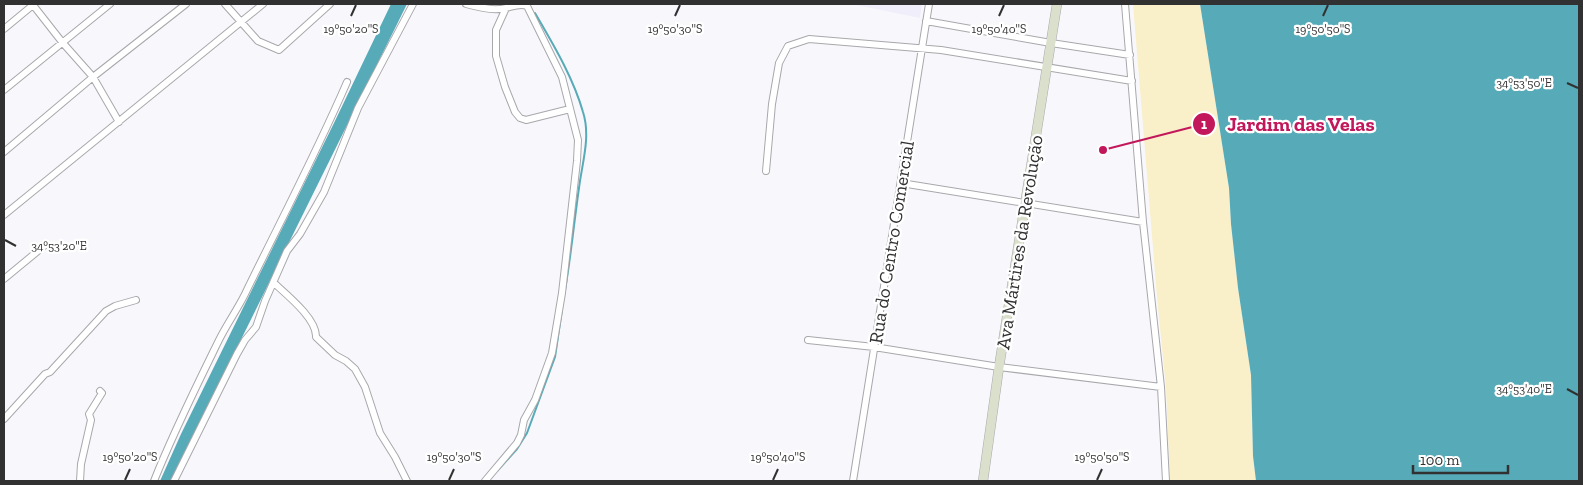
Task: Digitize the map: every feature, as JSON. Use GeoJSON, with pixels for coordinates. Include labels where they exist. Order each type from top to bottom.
{"type":"FeatureCollection","features":[{"type":"Feature","properties":{"kind":"street"},"geometry":{"type":"LineString","coordinates":[[4,90],[110,4]]}},
{"type":"Feature","properties":{"kind":"street"},"geometry":{"type":"LineString","coordinates":[[4,152],[93,77],[186,4]]}},
{"type":"Feature","properties":{"kind":"street"},"geometry":{"type":"LineString","coordinates":[[225,4],[258,41],[279,50],[330,4]]}},
{"type":"Feature","properties":{"kind":"street"},"geometry":{"type":"LineString","coordinates":[[4,215],[263,4]]}},
{"type":"Feature","properties":{"kind":"street"},"geometry":{"type":"LineString","coordinates":[[174,481],[237,354],[245,340],[256,327],[287,251],[300,234],[324,192],[358,108],[413,4]]}},
{"type":"Feature","properties":{"kind":"street"},"geometry":{"type":"LineString","coordinates":[[466,4],[488,9],[506,8],[522,4],[527,6],[562,77],[578,140],[578,161],[562,293],[552,353],[535,400],[524,420],[517,443],[484,481]]}},
{"type":"Feature","properties":{"kind":"street","name":"Rua do Centro Comercial"},"geometry":{"type":"LineString","coordinates":[[853,481],[929,4]]}},
{"type":"Feature","properties":{"kind":"street","name":"Ava Mártires da Revolução"},"geometry":{"type":"LineString","coordinates":[[983,481],[999,367],[1057,4]]}},
{"type":"Feature","properties":{"kind":"street"},"geometry":{"type":"LineString","coordinates":[[1125,4],[1143,222],[1161,387],[1166,481]]}},
{"type":"Feature","properties":{"kind":"street"},"geometry":{"type":"LineString","coordinates":[[4,28],[33,5],[93,77],[119,122]]}},
{"type":"Feature","properties":{"kind":"street"},"geometry":{"type":"LineString","coordinates":[[506,8],[496,30],[496,56],[515,112],[520,118],[526,120],[570,109]]}},
{"type":"Feature","properties":{"kind":"street"},"geometry":{"type":"LineString","coordinates":[[926,21],[1130,55]]}},
{"type":"Feature","properties":{"kind":"street"},"geometry":{"type":"LineString","coordinates":[[766,171],[772,104],[779,63],[788,46],[810,39],[962,53],[1132,81]]}},
{"type":"Feature","properties":{"kind":"street"},"geometry":{"type":"LineString","coordinates":[[154,481],[200,377],[245,294],[327,129],[347,82]]}},
{"type":"Feature","properties":{"kind":"street"},"geometry":{"type":"LineString","coordinates":[[901,183],[1143,222]]}},
{"type":"Feature","properties":{"kind":"street"},"geometry":{"type":"LineString","coordinates":[[4,279],[44,246]]}},
{"type":"Feature","properties":{"kind":"street"},"geometry":{"type":"LineString","coordinates":[[274,283],[306,314],[317,330],[316,337],[335,355],[355,369],[366,387],[380,433],[407,481]]}},
{"type":"Feature","properties":{"kind":"street"},"geometry":{"type":"LineString","coordinates":[[4,418],[45,374],[50,372],[106,311],[115,306],[136,300]]}},
{"type":"Feature","properties":{"kind":"street"},"geometry":{"type":"LineString","coordinates":[[808,340],[874,347],[999,367],[1161,387]]}},
{"type":"Feature","properties":{"kind":"street"},"geometry":{"type":"LineString","coordinates":[[80,481],[81,464],[91,420],[89,414],[102,393],[100,391]]}},
{"type":"Feature","properties":{"kind":"shaded area"},"geometry":{"type":"Polygon","coordinates":[[[851,4],[922,4],[920,18],[851,4]]]}},
{"type":"Feature","properties":{"kind":"sand"},"geometry":{"type":"Polygon","coordinates":[[[1133,4],[1200,4],[1229,188],[1238,288],[1251,375],[1253,456],[1256,481],[1170,481],[1166,388],[1133,4]]]}},
{"type":"Feature","properties":{"kind":"water"},"geometry":{"type":"Polygon","coordinates":[[[391,4],[407,4],[171,481],[160,481],[181,434],[391,4]]]}},
{"type":"Feature","properties":{"kind":"water"},"geometry":{"type":"Polygon","coordinates":[[[1200,4],[1579,4],[1579,481],[1256,481],[1253,456],[1251,375],[1238,288],[1229,188],[1200,4]]]}},
{"type":"Feature","properties":{"kind":"waterway"},"geometry":{"type":"LineString","coordinates":[[535,13],[568,73],[579,99],[585,121],[585,150],[565,290]]}},
{"type":"Feature","properties":{"kind":"waterway"},"geometry":{"type":"LineString","coordinates":[[497,471],[517,449],[527,433],[555,357],[562,309]]}},
{"type":"Feature","properties":{"kind":"place","name":"Jardim das Velas"},"geometry":{"type":"Point","coordinates":[1103,150]}}]}
